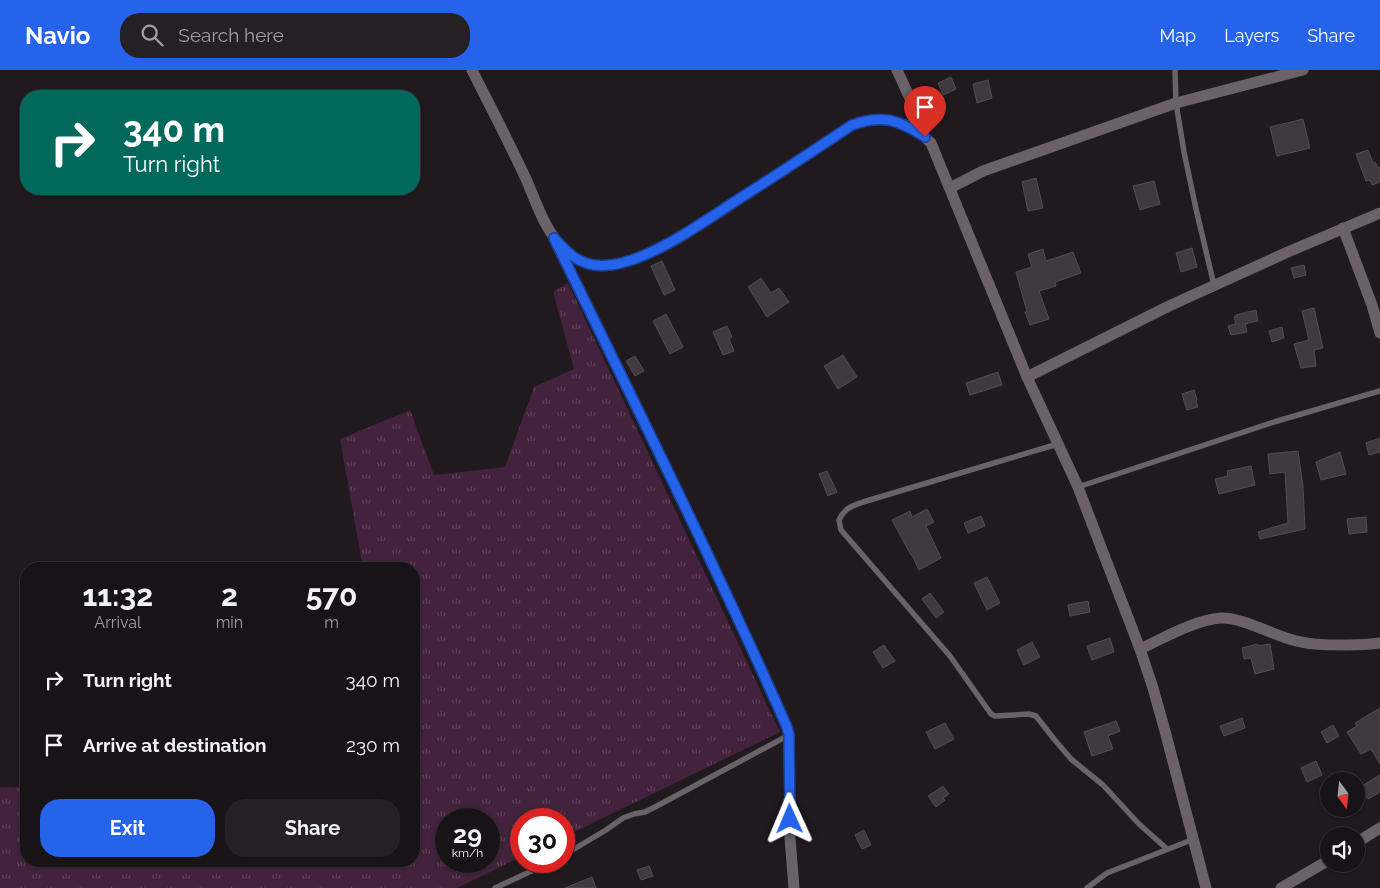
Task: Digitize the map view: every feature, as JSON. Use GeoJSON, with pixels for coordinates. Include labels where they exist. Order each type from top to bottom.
{"type":"FeatureCollection","features":[{"type":"Feature","properties":{"kind":"street"},"geometry":{"type":"LineString","coordinates":[[472,70],[749,642],[787,727],[789,735],[790,838],[794,888]]}},
{"type":"Feature","properties":{"kind":"street"},"geometry":{"type":"LineString","coordinates":[[897,70],[913,105],[916,131]]}},
{"type":"Feature","properties":{"kind":"street"},"geometry":{"type":"LineString","coordinates":[[950,188],[983,171],[1176,104],[1303,70]]}},
{"type":"Feature","properties":{"kind":"street"},"geometry":{"type":"LineString","coordinates":[[554,238],[565,251],[576,259],[590,265],[609,266],[630,261],[696,227],[852,125],[863,121],[886,120],[897,122],[916,131],[932,143],[1027,377],[1078,486],[1140,650],[1163,722],[1206,888]]}},
{"type":"Feature","properties":{"kind":"street"},"geometry":{"type":"LineString","coordinates":[[1027,377],[1169,306],[1380,213]]}},
{"type":"Feature","properties":{"kind":"street"},"geometry":{"type":"LineString","coordinates":[[1343,228],[1372,305],[1380,333]]}},
{"type":"Feature","properties":{"kind":"street"},"geometry":{"type":"LineString","coordinates":[[1140,650],[1193,625],[1207,620],[1222,618],[1237,620],[1313,645],[1380,643]]}},
{"type":"Feature","properties":{"kind":"street"},"geometry":{"type":"LineString","coordinates":[[1365,837],[1380,828]]}},
{"type":"Feature","properties":{"kind":"street"},"geometry":{"type":"LineString","coordinates":[[1281,888],[1320,865]]}},
{"type":"Feature","properties":{"kind":"lane"},"geometry":{"type":"LineString","coordinates":[[1175,70],[1176,104],[1196,208],[1214,286]]}},
{"type":"Feature","properties":{"kind":"lane"},"geometry":{"type":"LineString","coordinates":[[1078,486],[1274,422],[1380,391]]}},
{"type":"Feature","properties":{"kind":"lane"},"geometry":{"type":"LineString","coordinates":[[1058,444],[862,502],[847,509],[842,514],[839,520],[841,530],[950,656],[991,714],[995,716],[1029,714],[1036,716],[1071,759],[1103,785],[1139,824],[1167,849]]}},
{"type":"Feature","properties":{"kind":"lane"},"geometry":{"type":"LineString","coordinates":[[575,848],[623,818],[645,812],[789,735]]}},
{"type":"Feature","properties":{"kind":"lane"},"geometry":{"type":"LineString","coordinates":[[1087,888],[1107,873],[1194,839]]}},
{"type":"Feature","properties":{"kind":"lane"},"geometry":{"type":"LineString","coordinates":[[495,888],[527,873]]}},
{"type":"Feature","properties":{"kind":"green space"},"geometry":{"type":"Polygon","coordinates":[[[568,283],[780,732],[575,832],[575,808],[510,808],[510,862],[500,867],[500,808],[435,808],[435,873],[488,873],[457,888],[0,888],[0,787],[20,788],[20,867],[420,867],[420,562],[362,562],[340,439],[410,410],[434,475],[505,467],[534,387],[574,369],[553,292],[568,283]]]}},
{"type":"Feature","properties":{"kind":"building"},"geometry":{"type":"Polygon","coordinates":[[[951,77],[956,89],[943,95],[938,83],[951,77]]]}},
{"type":"Feature","properties":{"kind":"building"},"geometry":{"type":"Polygon","coordinates":[[[988,80],[992,98],[977,103],[973,84],[988,80]]]}},
{"type":"Feature","properties":{"kind":"building"},"geometry":{"type":"Polygon","coordinates":[[[1303,119],[1310,148],[1277,156],[1270,127],[1303,119]]]}},
{"type":"Feature","properties":{"kind":"building"},"geometry":{"type":"Polygon","coordinates":[[[1368,150],[1373,163],[1375,162],[1378,168],[1380,167],[1380,182],[1372,185],[1370,180],[1366,181],[1356,154],[1368,150]]]}},
{"type":"Feature","properties":{"kind":"building"},"geometry":{"type":"Polygon","coordinates":[[[1036,178],[1043,208],[1028,211],[1022,182],[1036,178]]]}},
{"type":"Feature","properties":{"kind":"building"},"geometry":{"type":"Polygon","coordinates":[[[1154,181],[1160,204],[1140,210],[1133,186],[1154,181]]]}},
{"type":"Feature","properties":{"kind":"building"},"geometry":{"type":"Polygon","coordinates":[[[1192,248],[1197,267],[1181,272],[1176,253],[1192,248]]]}},
{"type":"Feature","properties":{"kind":"building"},"geometry":{"type":"Polygon","coordinates":[[[1043,249],[1046,261],[1073,252],[1081,273],[1055,282],[1056,286],[1039,291],[1049,319],[1030,325],[1025,312],[1027,312],[1016,272],[1032,267],[1028,254],[1043,249]]]}},
{"type":"Feature","properties":{"kind":"building"},"geometry":{"type":"Polygon","coordinates":[[[662,261],[675,290],[664,295],[651,266],[662,261]]]}},
{"type":"Feature","properties":{"kind":"building"},"geometry":{"type":"Polygon","coordinates":[[[1304,265],[1306,275],[1294,278],[1291,268],[1304,265]]]}},
{"type":"Feature","properties":{"kind":"building"},"geometry":{"type":"Polygon","coordinates":[[[761,278],[771,293],[779,288],[789,302],[767,317],[748,287],[761,278]]]}},
{"type":"Feature","properties":{"kind":"building"},"geometry":{"type":"Polygon","coordinates":[[[1314,308],[1323,348],[1314,350],[1316,366],[1301,368],[1294,344],[1309,340],[1302,311],[1314,308]]]}},
{"type":"Feature","properties":{"kind":"building"},"geometry":{"type":"Polygon","coordinates":[[[1256,310],[1258,321],[1245,324],[1247,332],[1231,335],[1228,326],[1236,324],[1234,317],[1236,315],[1256,310]]]}},
{"type":"Feature","properties":{"kind":"building"},"geometry":{"type":"Polygon","coordinates":[[[666,314],[683,347],[670,354],[653,321],[666,314]]]}},
{"type":"Feature","properties":{"kind":"building"},"geometry":{"type":"Polygon","coordinates":[[[727,326],[732,337],[729,339],[734,351],[723,355],[713,332],[727,326]]]}},
{"type":"Feature","properties":{"kind":"building"},"geometry":{"type":"Polygon","coordinates":[[[1282,327],[1284,338],[1272,342],[1269,331],[1282,327]]]}},
{"type":"Feature","properties":{"kind":"building"},"geometry":{"type":"Polygon","coordinates":[[[843,355],[857,377],[838,389],[824,366],[843,355]]]}},
{"type":"Feature","properties":{"kind":"building"},"geometry":{"type":"Polygon","coordinates":[[[635,356],[644,371],[635,376],[626,361],[635,356]]]}},
{"type":"Feature","properties":{"kind":"building"},"geometry":{"type":"Polygon","coordinates":[[[998,372],[1002,385],[970,395],[966,383],[998,372]]]}},
{"type":"Feature","properties":{"kind":"building"},"geometry":{"type":"Polygon","coordinates":[[[1194,390],[1198,407],[1187,410],[1182,394],[1194,390]]]}},
{"type":"Feature","properties":{"kind":"building"},"geometry":{"type":"Polygon","coordinates":[[[1380,438],[1380,452],[1369,455],[1366,443],[1380,438]]]}},
{"type":"Feature","properties":{"kind":"building"},"geometry":{"type":"Polygon","coordinates":[[[1298,451],[1303,487],[1305,529],[1260,539],[1258,532],[1288,523],[1285,472],[1270,474],[1268,454],[1298,451]]]}},
{"type":"Feature","properties":{"kind":"building"},"geometry":{"type":"Polygon","coordinates":[[[1340,452],[1346,474],[1321,480],[1316,462],[1340,452]]]}},
{"type":"Feature","properties":{"kind":"building"},"geometry":{"type":"Polygon","coordinates":[[[1251,466],[1255,485],[1219,494],[1215,479],[1228,476],[1227,471],[1251,466]]]}},
{"type":"Feature","properties":{"kind":"building"},"geometry":{"type":"Polygon","coordinates":[[[827,471],[837,492],[828,496],[819,474],[827,471]]]}},
{"type":"Feature","properties":{"kind":"building"},"geometry":{"type":"Polygon","coordinates":[[[927,509],[934,522],[926,526],[941,558],[919,570],[892,520],[910,511],[912,517],[927,509]]]}},
{"type":"Feature","properties":{"kind":"building"},"geometry":{"type":"Polygon","coordinates":[[[981,516],[985,526],[968,533],[964,523],[981,516]]]}},
{"type":"Feature","properties":{"kind":"building"},"geometry":{"type":"Polygon","coordinates":[[[1366,517],[1367,532],[1349,534],[1347,519],[1366,517]]]}},
{"type":"Feature","properties":{"kind":"building"},"geometry":{"type":"Polygon","coordinates":[[[987,577],[1000,603],[987,610],[974,583],[987,577]]]}},
{"type":"Feature","properties":{"kind":"building"},"geometry":{"type":"Polygon","coordinates":[[[930,593],[944,612],[936,618],[922,599],[930,593]]]}},
{"type":"Feature","properties":{"kind":"building"},"geometry":{"type":"Polygon","coordinates":[[[1088,601],[1090,612],[1070,616],[1068,605],[1088,601]]]}},
{"type":"Feature","properties":{"kind":"building"},"geometry":{"type":"Polygon","coordinates":[[[1110,638],[1114,652],[1092,660],[1087,646],[1110,638]]]}},
{"type":"Feature","properties":{"kind":"building"},"geometry":{"type":"Polygon","coordinates":[[[1032,642],[1040,657],[1024,665],[1017,650],[1032,642]]]}},
{"type":"Feature","properties":{"kind":"building"},"geometry":{"type":"Polygon","coordinates":[[[1258,644],[1258,646],[1270,644],[1274,669],[1255,674],[1251,658],[1244,659],[1242,648],[1258,644]]]}},
{"type":"Feature","properties":{"kind":"building"},"geometry":{"type":"Polygon","coordinates":[[[884,645],[895,661],[883,668],[873,652],[884,645]]]}},
{"type":"Feature","properties":{"kind":"building"},"geometry":{"type":"Polygon","coordinates":[[[1380,708],[1380,764],[1371,749],[1361,754],[1347,732],[1357,726],[1355,723],[1380,708]]]}},
{"type":"Feature","properties":{"kind":"building"},"geometry":{"type":"Polygon","coordinates":[[[1242,718],[1245,728],[1224,736],[1220,726],[1242,718]]]}},
{"type":"Feature","properties":{"kind":"building"},"geometry":{"type":"Polygon","coordinates":[[[1116,721],[1120,731],[1108,736],[1113,749],[1092,756],[1084,732],[1116,721]]]}},
{"type":"Feature","properties":{"kind":"building"},"geometry":{"type":"Polygon","coordinates":[[[945,723],[954,739],[935,749],[926,732],[945,723]]]}},
{"type":"Feature","properties":{"kind":"building"},"geometry":{"type":"Polygon","coordinates":[[[1333,725],[1339,736],[1327,743],[1321,732],[1333,725]]]}},
{"type":"Feature","properties":{"kind":"building"},"geometry":{"type":"Polygon","coordinates":[[[1316,761],[1321,772],[1320,776],[1307,782],[1301,768],[1316,761]]]}},
{"type":"Feature","properties":{"kind":"building"},"geometry":{"type":"Polygon","coordinates":[[[1380,775],[1380,792],[1368,799],[1365,794],[1365,784],[1380,775]]]}},
{"type":"Feature","properties":{"kind":"building"},"geometry":{"type":"Polygon","coordinates":[[[943,786],[949,794],[936,807],[928,796],[943,786]]]}},
{"type":"Feature","properties":{"kind":"building"},"geometry":{"type":"Polygon","coordinates":[[[864,830],[871,845],[862,849],[855,835],[864,830]]]}},
{"type":"Feature","properties":{"kind":"building"},"geometry":{"type":"Polygon","coordinates":[[[649,866],[653,876],[641,880],[637,870],[649,866]]]}},
{"type":"Feature","properties":{"kind":"building"},"geometry":{"type":"Polygon","coordinates":[[[592,877],[596,888],[565,888],[592,877]]]}},
{"type":"Feature","properties":{"kind":"route"},"geometry":{"type":"LineString","coordinates":[[790,819],[789,735],[787,727],[703,545],[554,238],[565,251],[576,259],[590,265],[609,266],[630,261],[696,227],[852,125],[863,121],[886,120],[897,122],[925,137]]}}]}
